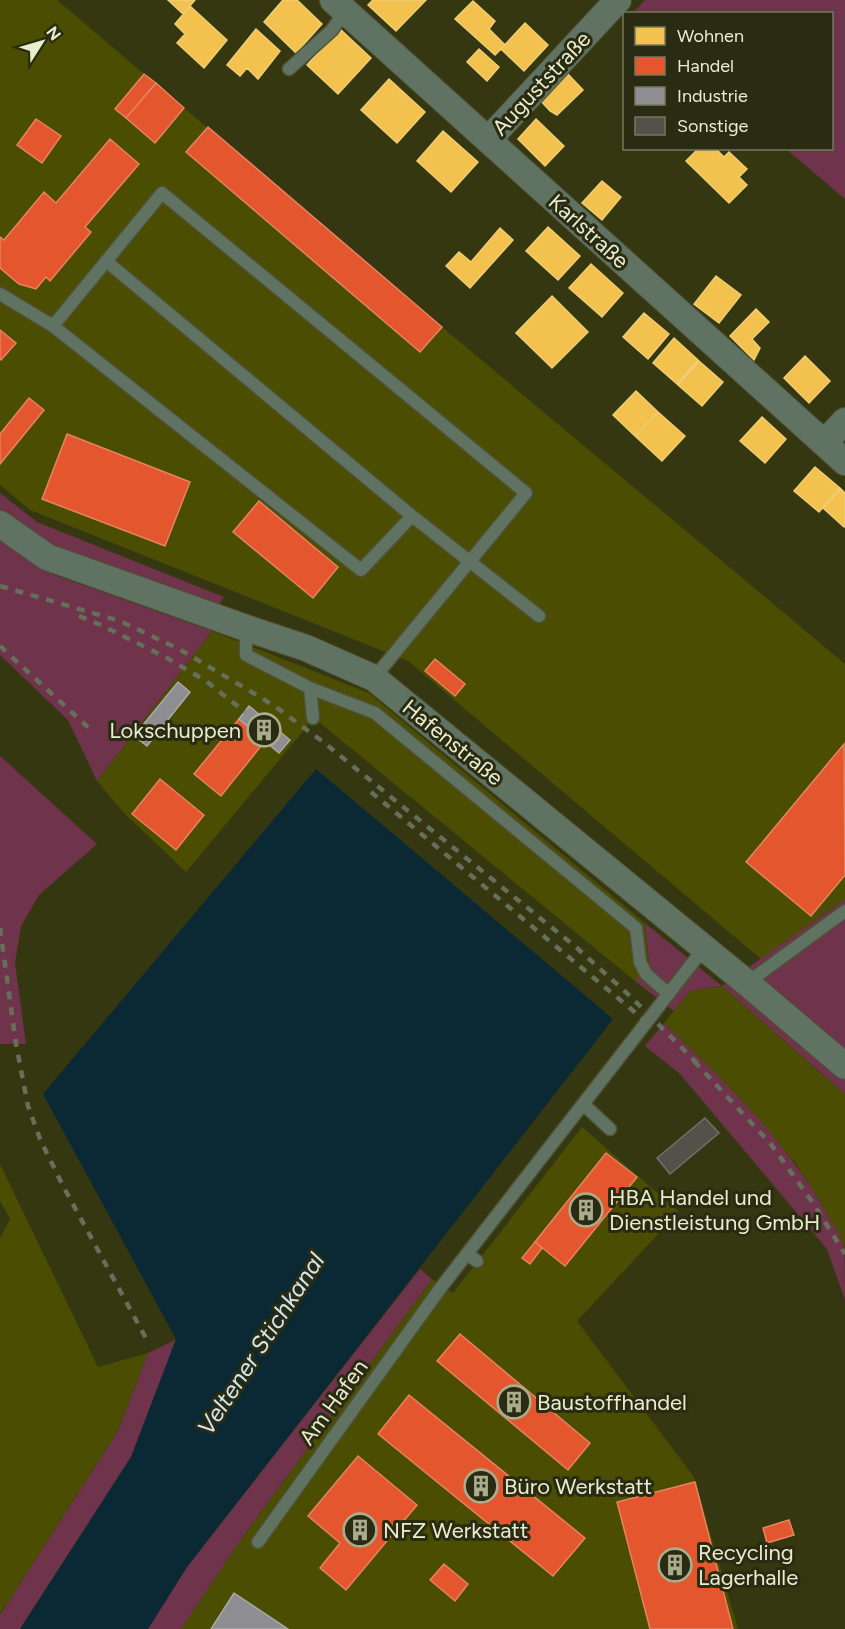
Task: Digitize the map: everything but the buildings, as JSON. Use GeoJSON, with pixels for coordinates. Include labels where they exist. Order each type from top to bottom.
{"type":"FeatureCollection","features":[{"type":"Feature","properties":{"kind":"street","name":"Auguststraße"},"geometry":{"type":"LineString","coordinates":[[488,140],[618,0]]}},
{"type":"Feature","properties":{"kind":"street","name":"Karlstraße"},"geometry":{"type":"LineString","coordinates":[[339,5],[845,462]]}},
{"type":"Feature","properties":{"kind":"street"},"geometry":{"type":"LineString","coordinates":[[824,443],[845,421]]}},
{"type":"Feature","properties":{"kind":"street","name":"Hafenstraße"},"geometry":{"type":"LineString","coordinates":[[0,524],[47,557],[306,648],[374,678],[845,1066]]}},
{"type":"Feature","properties":{"kind":"lane"},"geometry":{"type":"LineString","coordinates":[[290,69],[332,30],[339,5]]}},
{"type":"Feature","properties":{"kind":"lane"},"geometry":{"type":"LineString","coordinates":[[53,326],[162,193],[526,493],[374,678]]}},
{"type":"Feature","properties":{"kind":"lane"},"geometry":{"type":"LineString","coordinates":[[106,261],[412,516],[539,616]]}},
{"type":"Feature","properties":{"kind":"lane"},"geometry":{"type":"LineString","coordinates":[[0,294],[53,326],[361,570],[412,516]]}},
{"type":"Feature","properties":{"kind":"lane"},"geometry":{"type":"LineString","coordinates":[[246,628],[246,655],[310,688],[375,713],[636,928],[640,962],[646,974],[666,998],[704,948]]}},
{"type":"Feature","properties":{"kind":"lane"},"geometry":{"type":"LineString","coordinates":[[310,688],[313,718]]}},
{"type":"Feature","properties":{"kind":"lane"},"geometry":{"type":"LineString","coordinates":[[747,983],[845,911]]}},
{"type":"Feature","properties":{"kind":"lane","name":"Am Hafen"},"geometry":{"type":"LineString","coordinates":[[258,1542],[442,1286],[472,1258],[583,1104],[666,998]]}},
{"type":"Feature","properties":{"kind":"lane"},"geometry":{"type":"LineString","coordinates":[[583,1104],[610,1128]]}},
{"type":"Feature","properties":{"kind":"shaded area"},"geometry":{"type":"Polygon","coordinates":[[[0,0],[57,0],[442,327],[845,664],[845,899],[761,959],[408,661],[30,510],[0,485],[0,0]]]}},
{"type":"Feature","properties":{"kind":"shaded area"},"geometry":{"type":"Polygon","coordinates":[[[645,0],[845,0],[845,199],[787,150],[833,150],[833,12],[634,12],[645,0]]]}},
{"type":"Feature","properties":{"kind":"shaded area"},"geometry":{"type":"Polygon","coordinates":[[[0,493],[37,522],[224,597],[217,607],[32,537],[0,513],[0,493]]]}},
{"type":"Feature","properties":{"kind":"shaded area"},"geometry":{"type":"Polygon","coordinates":[[[0,536],[52,574],[212,631],[97,781],[68,720],[0,655],[0,536]]]}},
{"type":"Feature","properties":{"kind":"shaded area"},"geometry":{"type":"Polygon","coordinates":[[[212,631],[369,693],[645,923],[649,962],[635,981],[314,718],[186,872],[124,813],[97,781],[212,631]]]}},
{"type":"Feature","properties":{"kind":"shaded area"},"geometry":{"type":"Polygon","coordinates":[[[0,756],[97,844],[39,895],[21,926],[15,963],[26,1044],[0,1044],[0,756]]]}},
{"type":"Feature","properties":{"kind":"shaded area"},"geometry":{"type":"Polygon","coordinates":[[[845,899],[845,1094],[722,986],[845,899]]]}},
{"type":"Feature","properties":{"kind":"shaded area"},"geometry":{"type":"Polygon","coordinates":[[[645,923],[722,986],[690,991],[674,1011],[635,981],[649,962],[645,923]]]}},
{"type":"Feature","properties":{"kind":"shaded area"},"geometry":{"type":"Polygon","coordinates":[[[722,986],[845,1094],[845,1247],[796,1164],[765,1127],[664,1023],[690,991],[722,986]]]}},
{"type":"Feature","properties":{"kind":"shaded area"},"geometry":{"type":"Polygon","coordinates":[[[664,1023],[753,1112],[811,1187],[844,1246],[845,1300],[827,1249],[680,1074],[645,1046],[664,1023]]]}},
{"type":"Feature","properties":{"kind":"shaded area"},"geometry":{"type":"Polygon","coordinates":[[[582,1127],[679,1212],[577,1321],[694,1477],[738,1629],[181,1629],[239,1542],[432,1279],[453,1293],[582,1127]]]}},
{"type":"Feature","properties":{"kind":"shaded area"},"geometry":{"type":"Polygon","coordinates":[[[0,1164],[98,1367],[148,1353],[118,1431],[0,1615],[0,1238],[10,1219],[0,1201],[0,1164]]]}},
{"type":"Feature","properties":{"kind":"shaded area"},"geometry":{"type":"Polygon","coordinates":[[[420,1269],[432,1279],[239,1542],[181,1629],[148,1629],[187,1567],[420,1269]]]}},
{"type":"Feature","properties":{"kind":"shaded area"},"geometry":{"type":"Polygon","coordinates":[[[177,1339],[131,1457],[20,1629],[0,1629],[0,1615],[118,1431],[148,1353],[177,1339]]]}},
{"type":"Feature","properties":{"kind":"water","name":"Veltener Stichkanal"},"geometry":{"type":"Polygon","coordinates":[[[316,769],[613,1019],[187,1567],[148,1629],[20,1629],[131,1457],[176,1339],[43,1094],[316,769]]]}},
{"type":"Feature","properties":{"kind":"railway"},"geometry":{"type":"LineString","coordinates":[[0,586],[120,621],[179,649],[280,710],[322,741],[577,948],[630,996],[700,1066]]}},
{"type":"Feature","properties":{"kind":"railway"},"geometry":{"type":"LineString","coordinates":[[79,616],[167,658],[206,681],[245,712]]}},
{"type":"Feature","properties":{"kind":"railway"},"geometry":{"type":"LineString","coordinates":[[0,646],[92,731]]}},
{"type":"Feature","properties":{"kind":"railway"},"geometry":{"type":"LineString","coordinates":[[371,792],[643,1019]]}},
{"type":"Feature","properties":{"kind":"railway"},"geometry":{"type":"LineString","coordinates":[[0,928],[16,1044],[28,1106],[40,1139],[62,1184],[148,1342]]}},
{"type":"Feature","properties":{"kind":"railway"},"geometry":{"type":"LineString","coordinates":[[694,1061],[770,1143],[813,1203],[845,1254]]}},
{"type":"Feature","properties":{"kind":"place","name":"Lokschuppen"},"geometry":{"type":"Point","coordinates":[264,730]}},
{"type":"Feature","properties":{"kind":"place","name":"HBA Handel und Dienstleistung GmbH"},"geometry":{"type":"Point","coordinates":[586,1210]}},
{"type":"Feature","properties":{"kind":"place","name":"Baustoffhandel"},"geometry":{"type":"Point","coordinates":[514,1402]}},
{"type":"Feature","properties":{"kind":"place","name":"Büro Werkstatt"},"geometry":{"type":"Point","coordinates":[481,1486]}},
{"type":"Feature","properties":{"kind":"place","name":"NFZ Werkstatt"},"geometry":{"type":"Point","coordinates":[360,1530]}},
{"type":"Feature","properties":{"kind":"place","name":"Recycling Lagerhalle"},"geometry":{"type":"Point","coordinates":[675,1565]}}]}
